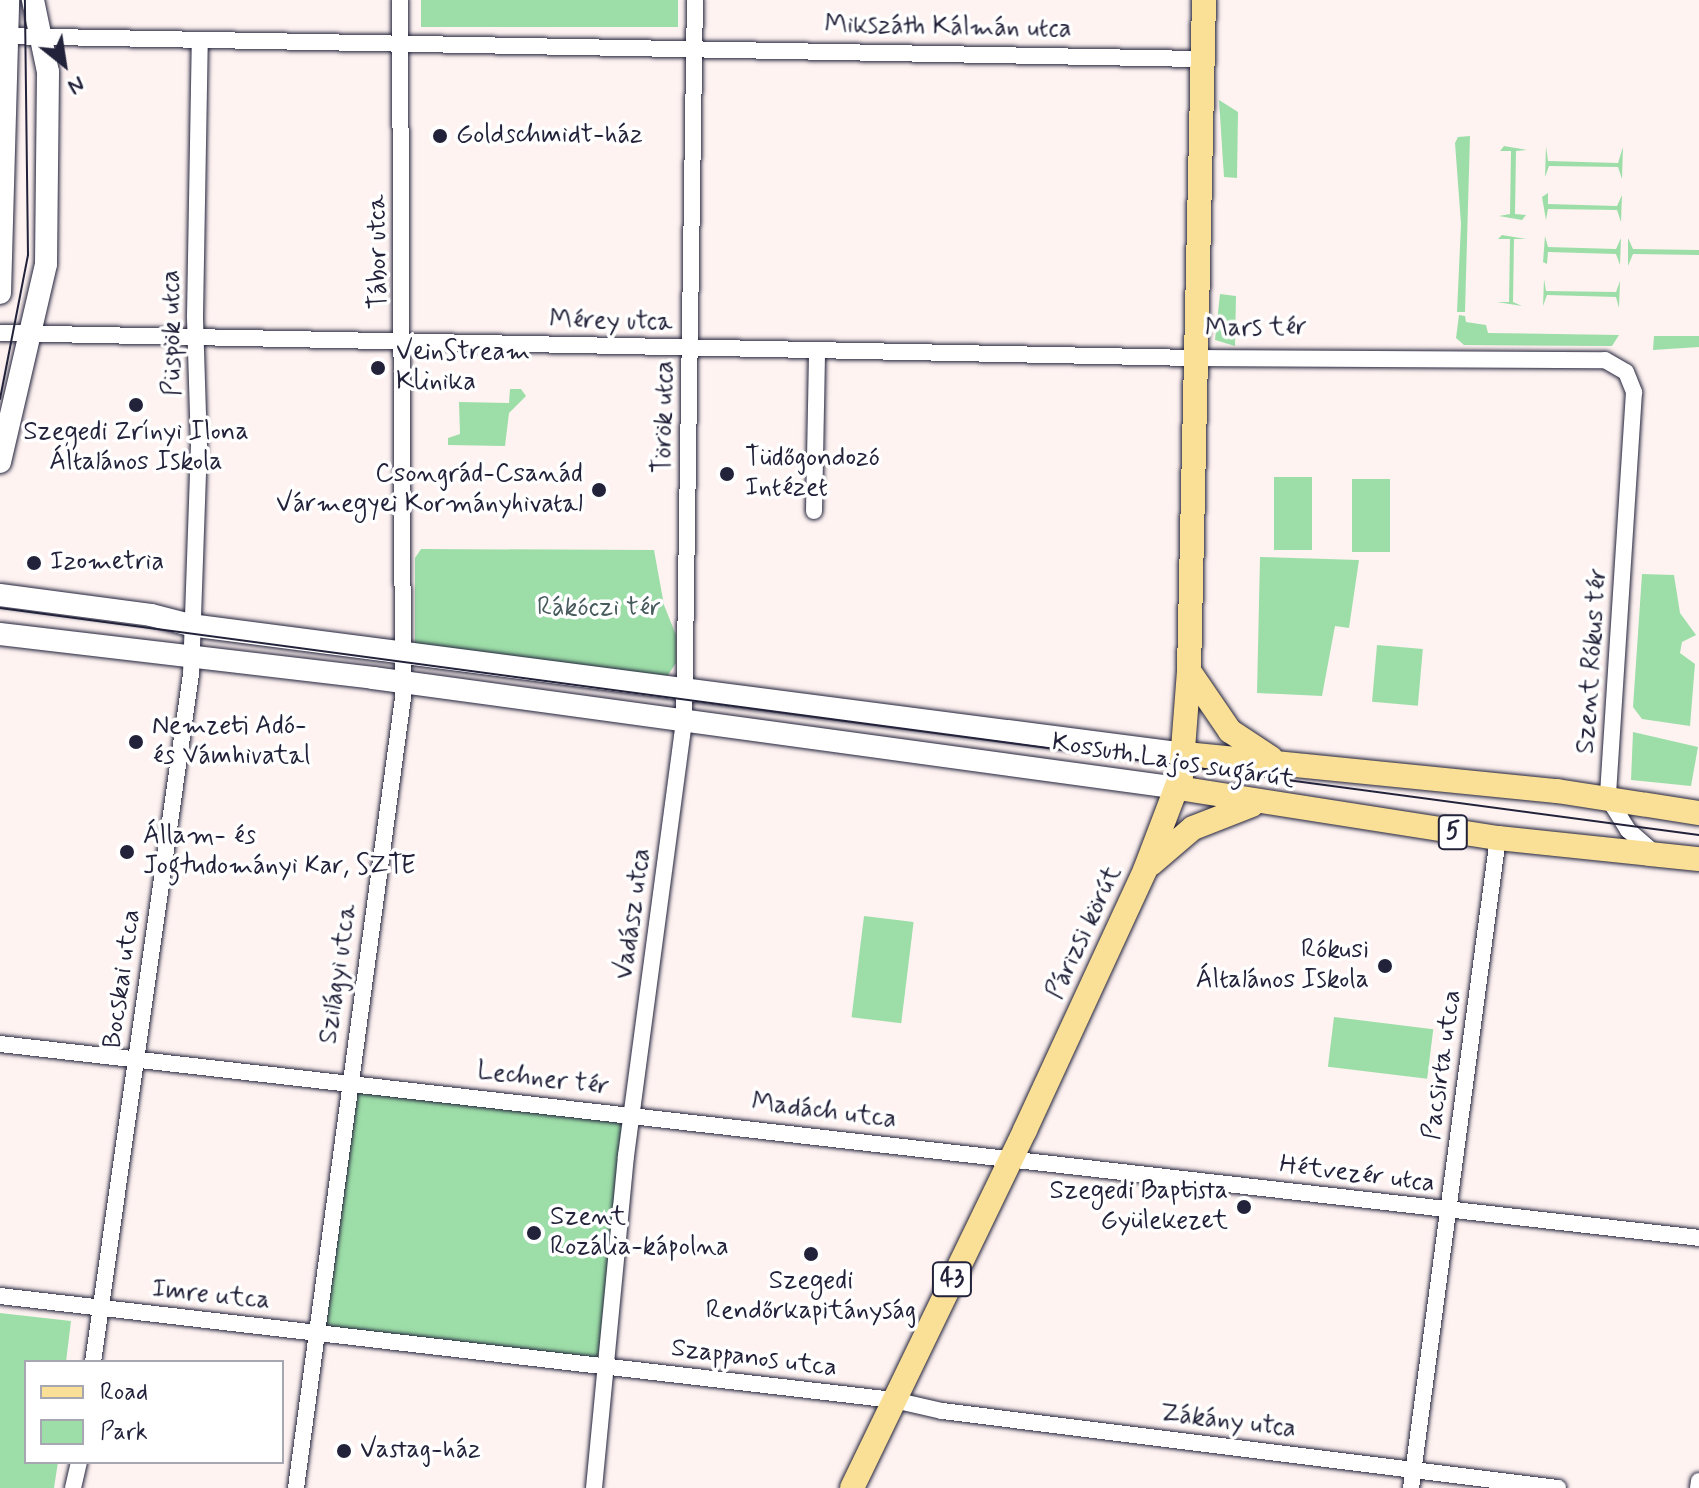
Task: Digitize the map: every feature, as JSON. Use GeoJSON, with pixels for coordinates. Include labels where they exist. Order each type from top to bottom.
{"type":"FeatureCollection","features":[{"type":"Feature","properties":{"kind":"main road","name":"Mars tér"},"geometry":{"type":"LineString","coordinates":[[1192,358],[1204,0]]}},
{"type":"Feature","properties":{"kind":"main road","name":"Párizsi körút"},"geometry":{"type":"LineString","coordinates":[[852,1488],[1145,870],[1178,788],[1185,754],[1189,671],[1192,358]]}},
{"type":"Feature","properties":{"kind":"main road","name":"5"},"geometry":{"type":"LineString","coordinates":[[1189,671],[1230,731],[1281,763]]}},
{"type":"Feature","properties":{"kind":"main road","name":"Kossuth Lajos sugárút"},"geometry":{"type":"LineString","coordinates":[[1185,754],[1608,798],[1699,813]]}},
{"type":"Feature","properties":{"kind":"main road","name":"Kossuth Lajos sugárút"},"geometry":{"type":"LineString","coordinates":[[1178,788],[1254,804],[1498,838],[1699,859]]}},
{"type":"Feature","properties":{"kind":"main road"},"geometry":{"type":"LineString","coordinates":[[1145,870],[1193,828],[1254,804]]}},
{"type":"Feature","properties":{"kind":"street"},"geometry":{"type":"LineString","coordinates":[[0,293],[17,36],[8,0]]}},
{"type":"Feature","properties":{"kind":"street"},"geometry":{"type":"LineString","coordinates":[[17,36],[33,0]]}},
{"type":"Feature","properties":{"kind":"street","name":"Tábor utca"},"geometry":{"type":"LineString","coordinates":[[400,0],[404,341],[403,651]]}},
{"type":"Feature","properties":{"kind":"street","name":"Török utca"},"geometry":{"type":"LineString","coordinates":[[685,691],[695,0]]}},
{"type":"Feature","properties":{"kind":"street"},"geometry":{"type":"LineString","coordinates":[[17,36],[400,43]]}},
{"type":"Feature","properties":{"kind":"street"},"geometry":{"type":"LineString","coordinates":[[0,462],[46,264],[48,72],[17,36]]}},
{"type":"Feature","properties":{"kind":"street","name":"Püspök utca"},"geometry":{"type":"LineString","coordinates":[[190,625],[198,338],[200,40]]}},
{"type":"Feature","properties":{"kind":"street","name":"Mikszáth Kálmán utca"},"geometry":{"type":"LineString","coordinates":[[400,43],[1201,59]]}},
{"type":"Feature","properties":{"kind":"street","name":"Mérey utca"},"geometry":{"type":"LineString","coordinates":[[0,333],[1192,358]]}},
{"type":"Feature","properties":{"kind":"street"},"geometry":{"type":"LineString","coordinates":[[814,511],[817,351]]}},
{"type":"Feature","properties":{"kind":"street","name":"Mars tér"},"geometry":{"type":"LineString","coordinates":[[1192,358],[1605,360],[1626,372]]}},
{"type":"Feature","properties":{"kind":"street","name":"Szent Rókus tér"},"geometry":{"type":"LineString","coordinates":[[1608,798],[1634,392],[1626,372]]}},
{"type":"Feature","properties":{"kind":"street","name":"Kossuth Lajos sugárút"},"geometry":{"type":"LineString","coordinates":[[0,595],[151,615],[190,625],[1185,754]]}},
{"type":"Feature","properties":{"kind":"street"},"geometry":{"type":"LineString","coordinates":[[190,625],[191,656]]}},
{"type":"Feature","properties":{"kind":"street","name":"Kossuth Lajos sugárút"},"geometry":{"type":"LineString","coordinates":[[0,634],[403,682],[1178,788]]}},
{"type":"Feature","properties":{"kind":"street"},"geometry":{"type":"LineString","coordinates":[[403,651],[403,682]]}},
{"type":"Feature","properties":{"kind":"street","name":"Bocskai utca"},"geometry":{"type":"LineString","coordinates":[[93,1360],[191,656]]}},
{"type":"Feature","properties":{"kind":"street","name":"Szilágyi utca"},"geometry":{"type":"LineString","coordinates":[[348,1082],[403,682]]}},
{"type":"Feature","properties":{"kind":"street"},"geometry":{"type":"LineString","coordinates":[[684,721],[685,691]]}},
{"type":"Feature","properties":{"kind":"street","name":"Vadász utca"},"geometry":{"type":"LineString","coordinates":[[631,1114],[684,721]]}},
{"type":"Feature","properties":{"kind":"street"},"geometry":{"type":"LineString","coordinates":[[1608,798],[1628,830],[1654,853]]}},
{"type":"Feature","properties":{"kind":"street","name":"Pacsirta utca"},"geometry":{"type":"LineString","coordinates":[[1411,1488],[1498,838]]}},
{"type":"Feature","properties":{"kind":"street"},"geometry":{"type":"LineString","coordinates":[[0,1044],[348,1082],[296,1488]]}},
{"type":"Feature","properties":{"kind":"street","name":"Lechner tér"},"geometry":{"type":"LineString","coordinates":[[348,1082],[631,1114],[594,1488]]}},
{"type":"Feature","properties":{"kind":"street","name":"Madách utca"},"geometry":{"type":"LineString","coordinates":[[631,1114],[1010,1159]]}},
{"type":"Feature","properties":{"kind":"street","name":"Hétvezér utca"},"geometry":{"type":"LineString","coordinates":[[1010,1159],[1699,1238]]}},
{"type":"Feature","properties":{"kind":"street","name":"Imre utca"},"geometry":{"type":"LineString","coordinates":[[0,1296],[317,1331]]}},
{"type":"Feature","properties":{"kind":"street"},"geometry":{"type":"LineString","coordinates":[[317,1331],[608,1365]]}},
{"type":"Feature","properties":{"kind":"street","name":"Szappanos utca"},"geometry":{"type":"LineString","coordinates":[[608,1365],[894,1400]]}},
{"type":"Feature","properties":{"kind":"street","name":"Zákány utca"},"geometry":{"type":"LineString","coordinates":[[894,1400],[942,1411],[1558,1488]]}},
{"type":"Feature","properties":{"kind":"street"},"geometry":{"type":"LineString","coordinates":[[73,1488],[79,1464]]}},
{"type":"Feature","properties":{"kind":"street"},"geometry":{"type":"LineString","coordinates":[[1698,1488],[1699,1481]]}},
{"type":"Feature","properties":{"kind":"green space"},"geometry":{"type":"Polygon","coordinates":[[[421,0],[678,0],[678,27],[421,27],[421,0]]]}},
{"type":"Feature","properties":{"kind":"green space"},"geometry":{"type":"Polygon","coordinates":[[[1219,100],[1238,112],[1237,178],[1224,177],[1219,100]]]}},
{"type":"Feature","properties":{"kind":"green space"},"geometry":{"type":"Polygon","coordinates":[[[1470,136],[1465,312],[1457,312],[1461,224],[1455,143],[1458,137],[1470,136]]]}},
{"type":"Feature","properties":{"kind":"green space"},"geometry":{"type":"Polygon","coordinates":[[[1504,146],[1527,150],[1516,151],[1515,214],[1526,215],[1522,220],[1499,216],[1510,214],[1511,151],[1500,151],[1504,146]]]}},
{"type":"Feature","properties":{"kind":"green space"},"geometry":{"type":"Polygon","coordinates":[[[1546,146],[1548,161],[1618,163],[1623,147],[1622,179],[1618,167],[1549,166],[1545,177],[1546,146]]]}},
{"type":"Feature","properties":{"kind":"green space"},"geometry":{"type":"Polygon","coordinates":[[[1548,193],[1548,204],[1617,206],[1622,195],[1621,222],[1617,210],[1548,209],[1546,220],[1542,197],[1548,193]]]}},
{"type":"Feature","properties":{"kind":"green space"},"geometry":{"type":"Polygon","coordinates":[[[1502,235],[1526,239],[1514,239],[1513,302],[1522,306],[1497,302],[1509,302],[1510,239],[1498,239],[1502,235]]]}},
{"type":"Feature","properties":{"kind":"green space"},"geometry":{"type":"Polygon","coordinates":[[[1545,236],[1548,247],[1616,249],[1621,238],[1620,265],[1616,254],[1548,252],[1547,264],[1543,262],[1545,236]]]}},
{"type":"Feature","properties":{"kind":"green space"},"geometry":{"type":"Polygon","coordinates":[[[1628,238],[1633,249],[1699,250],[1699,255],[1633,254],[1628,266],[1628,238]]]}},
{"type":"Feature","properties":{"kind":"green space"},"geometry":{"type":"Polygon","coordinates":[[[1544,279],[1546,291],[1616,292],[1620,281],[1619,308],[1616,297],[1547,295],[1543,306],[1544,279]]]}},
{"type":"Feature","properties":{"kind":"green space"},"geometry":{"type":"Polygon","coordinates":[[[1220,294],[1236,296],[1235,346],[1215,340],[1220,294]]]}},
{"type":"Feature","properties":{"kind":"green space"},"geometry":{"type":"Polygon","coordinates":[[[1459,315],[1465,316],[1466,322],[1486,325],[1488,333],[1619,335],[1612,346],[1464,345],[1456,338],[1459,315]]]}},
{"type":"Feature","properties":{"kind":"green space"},"geometry":{"type":"Polygon","coordinates":[[[1654,336],[1699,336],[1699,347],[1653,350],[1654,336]]]}},
{"type":"Feature","properties":{"kind":"green space"},"geometry":{"type":"Polygon","coordinates":[[[510,389],[521,389],[526,396],[509,413],[505,446],[448,445],[448,438],[460,434],[459,402],[509,403],[510,389]]]}},
{"type":"Feature","properties":{"kind":"green space"},"geometry":{"type":"Polygon","coordinates":[[[1274,477],[1312,477],[1312,550],[1274,550],[1274,477]]]}},
{"type":"Feature","properties":{"kind":"green space"},"geometry":{"type":"Polygon","coordinates":[[[1352,479],[1390,479],[1390,552],[1352,552],[1352,479]]]}},
{"type":"Feature","properties":{"kind":"green space","name":"Rákóczi tér"},"geometry":{"type":"Polygon","coordinates":[[[421,549],[654,550],[664,605],[676,635],[676,663],[666,678],[415,646],[415,558],[421,549]]]}},
{"type":"Feature","properties":{"kind":"green space"},"geometry":{"type":"Polygon","coordinates":[[[1260,557],[1359,560],[1349,628],[1335,626],[1322,696],[1257,693],[1260,557]]]}},
{"type":"Feature","properties":{"kind":"green space"},"geometry":{"type":"Polygon","coordinates":[[[1642,574],[1674,575],[1680,613],[1696,635],[1682,642],[1680,653],[1695,664],[1690,726],[1642,719],[1633,707],[1642,574]]]}},
{"type":"Feature","properties":{"kind":"green space"},"geometry":{"type":"Polygon","coordinates":[[[1377,645],[1423,649],[1418,706],[1372,702],[1377,645]]]}},
{"type":"Feature","properties":{"kind":"green space"},"geometry":{"type":"Polygon","coordinates":[[[1633,732],[1698,747],[1691,786],[1631,780],[1633,732]]]}},
{"type":"Feature","properties":{"kind":"green space"},"geometry":{"type":"Polygon","coordinates":[[[864,916],[914,922],[901,1023],[852,1017],[864,916]]]}},
{"type":"Feature","properties":{"kind":"green space"},"geometry":{"type":"Polygon","coordinates":[[[1334,1017],[1433,1029],[1427,1079],[1328,1067],[1334,1017]]]}},
{"type":"Feature","properties":{"kind":"green space"},"geometry":{"type":"Polygon","coordinates":[[[348,1082],[631,1112],[605,1361],[322,1332],[348,1082]]]}},
{"type":"Feature","properties":{"kind":"green space"},"geometry":{"type":"Polygon","coordinates":[[[0,1313],[71,1321],[66,1360],[24,1360],[24,1464],[58,1464],[54,1488],[0,1488],[0,1313]]]}},
{"type":"Feature","properties":{"kind":"tram line"},"geometry":{"type":"LineString","coordinates":[[0,399],[28,255],[25,0]]}},
{"type":"Feature","properties":{"kind":"tram line"},"geometry":{"type":"LineString","coordinates":[[0,608],[1699,835]]}},
{"type":"Feature","properties":{"kind":"place","name":"Goldschmidt-ház"},"geometry":{"type":"Point","coordinates":[440,136]}},
{"type":"Feature","properties":{"kind":"place","name":"VeinStream Klinika"},"geometry":{"type":"Point","coordinates":[378,368]}},
{"type":"Feature","properties":{"kind":"place","name":"Szegedi Zrínyi Ilona Általános Iskola"},"geometry":{"type":"Point","coordinates":[136,405]}},
{"type":"Feature","properties":{"kind":"place","name":"Tüdőgondozó Intézet"},"geometry":{"type":"Point","coordinates":[727,474]}},
{"type":"Feature","properties":{"kind":"place","name":"Csongrád-Csanád Vármegyei Kormányhivatal"},"geometry":{"type":"Point","coordinates":[599,490]}},
{"type":"Feature","properties":{"kind":"place","name":"Izometria"},"geometry":{"type":"Point","coordinates":[34,563]}},
{"type":"Feature","properties":{"kind":"place","name":"Nemzeti Adó- és Vámhivatal"},"geometry":{"type":"Point","coordinates":[136,742]}},
{"type":"Feature","properties":{"kind":"place","name":"Állam- és Jogtudományi Kar, SZTE"},"geometry":{"type":"Point","coordinates":[127,852]}},
{"type":"Feature","properties":{"kind":"place","name":"Rókusi Általános Iskola"},"geometry":{"type":"Point","coordinates":[1385,966]}},
{"type":"Feature","properties":{"kind":"place","name":"Szegedi Baptista Gyülekezet"},"geometry":{"type":"Point","coordinates":[1244,1207]}},
{"type":"Feature","properties":{"kind":"place","name":"Szent Rozália-kápolna"},"geometry":{"type":"Point","coordinates":[534,1233]}},
{"type":"Feature","properties":{"kind":"place","name":"Szegedi Rendőrkapitányság"},"geometry":{"type":"Point","coordinates":[811,1254]}},
{"type":"Feature","properties":{"kind":"place","name":"Vastag-ház"},"geometry":{"type":"Point","coordinates":[344,1451]}}]}
